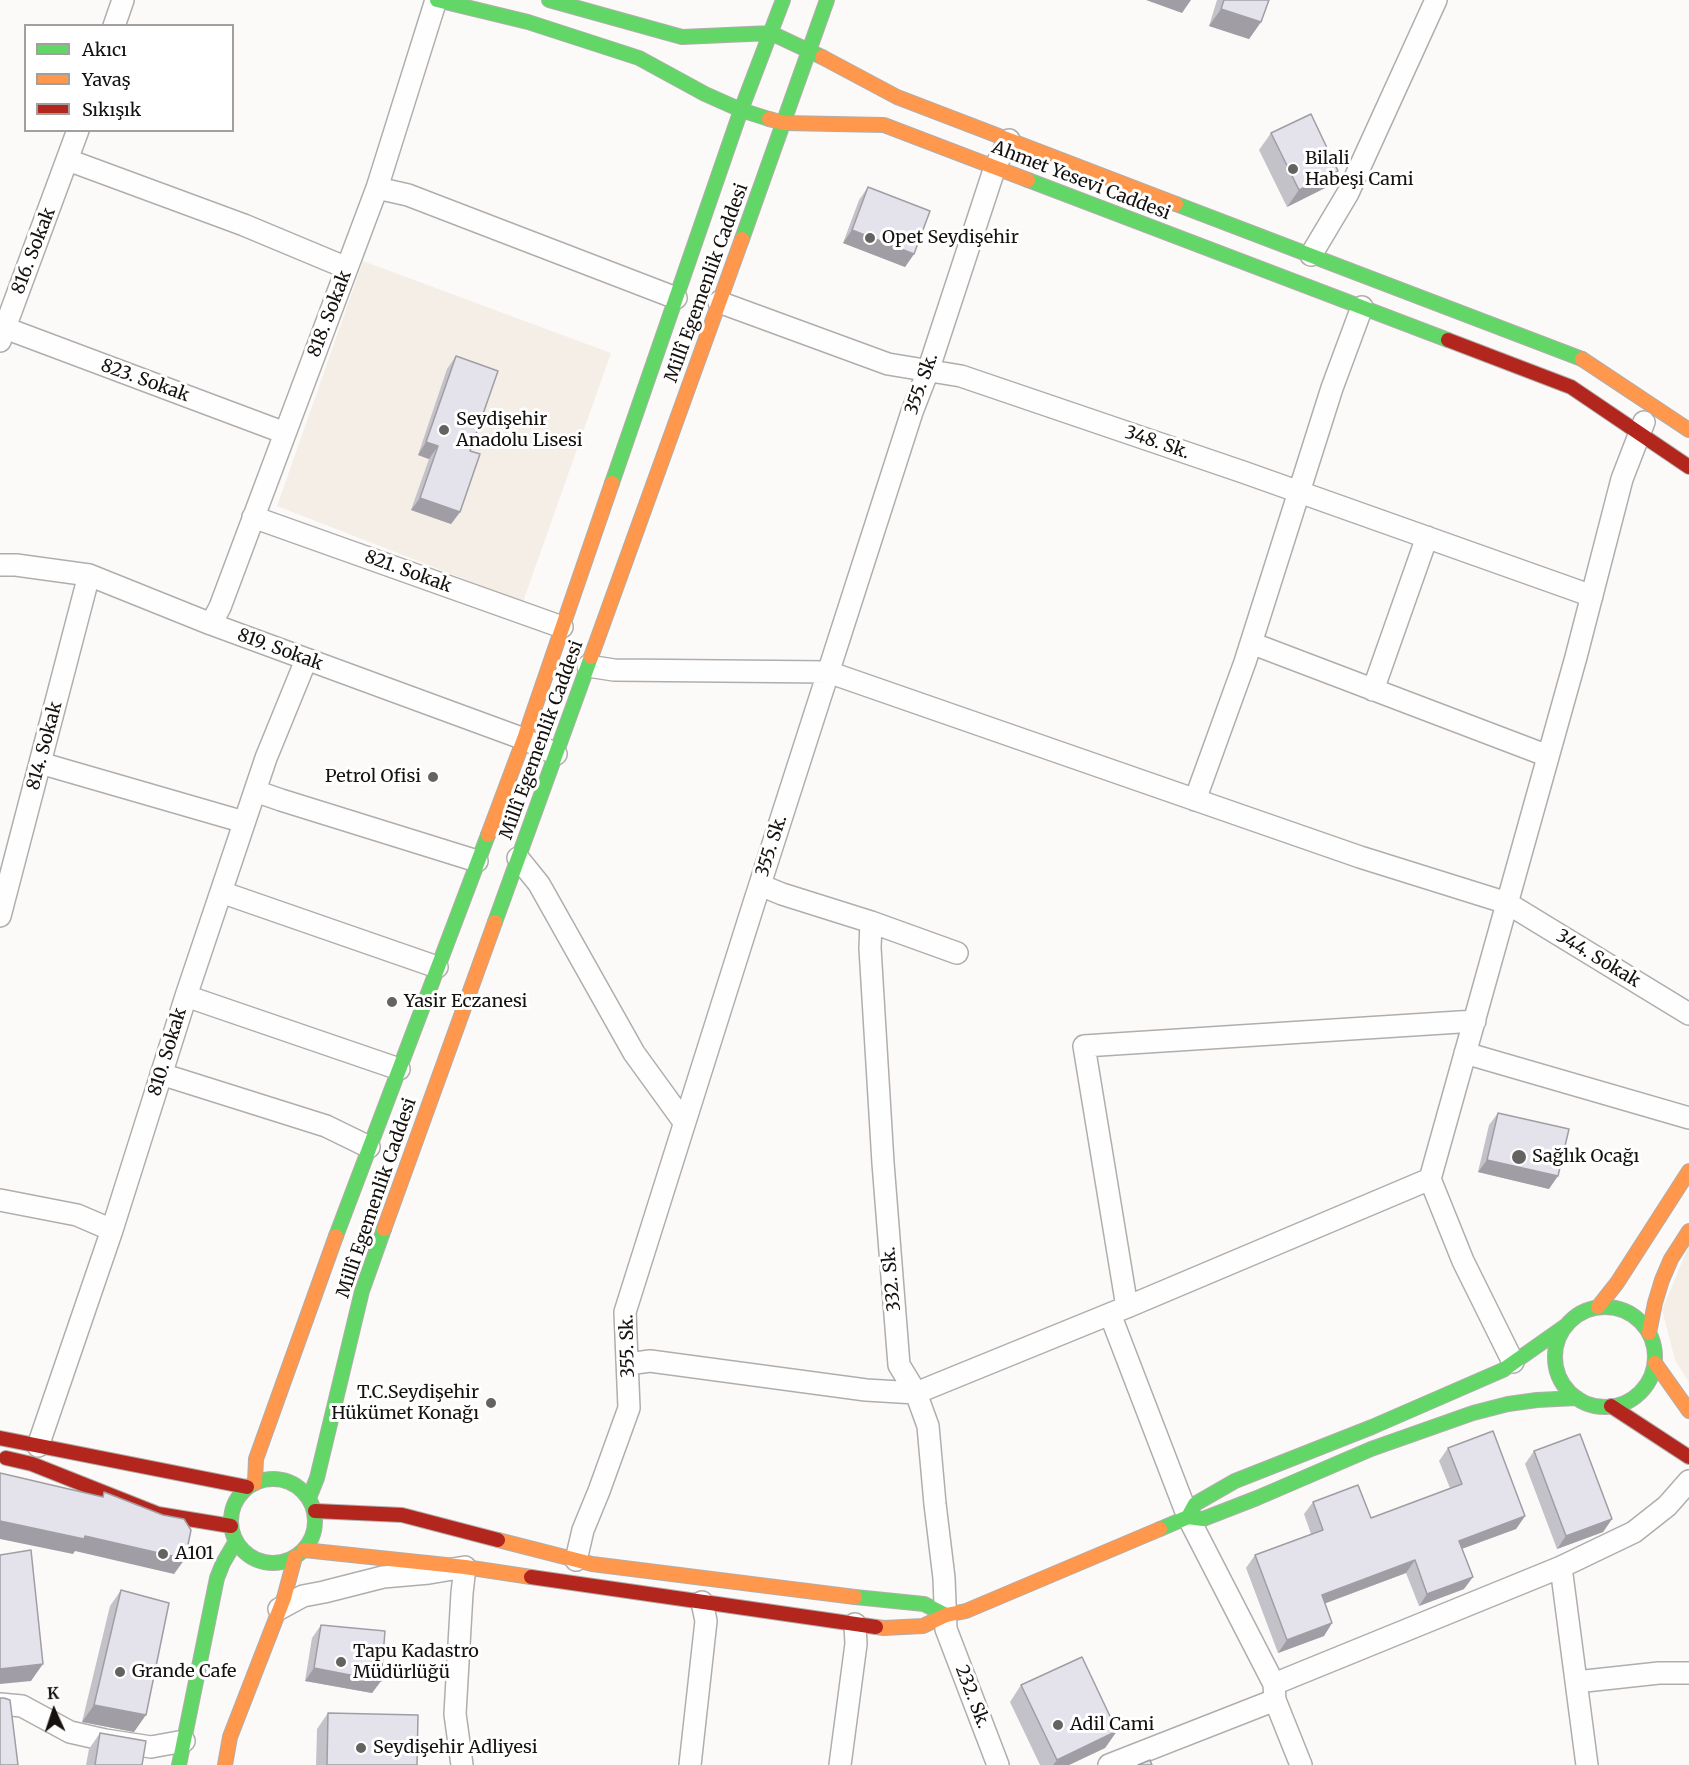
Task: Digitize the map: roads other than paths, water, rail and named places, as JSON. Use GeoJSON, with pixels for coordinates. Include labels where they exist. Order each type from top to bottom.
{"type":"FeatureCollection","features":[{"type":"Feature","properties":{"kind":"street"},"geometry":{"type":"LineString","coordinates":[[115,24],[123,0]]}},
{"type":"Feature","properties":{"kind":"street","name":"Ahmet Yesevi Caddesi"},"geometry":{"type":"LineString","coordinates":[[436,0],[528,22],[639,58],[705,94],[741,110],[784,123],[884,125],[1571,387],[1689,467]]}},
{"type":"Feature","properties":{"kind":"street","name":"818. Sokak"},"geometry":{"type":"LineString","coordinates":[[211,624],[220,607],[378,188],[436,0]]}},
{"type":"Feature","properties":{"kind":"street","name":"Ahmet Yesevi Caddesi"},"geometry":{"type":"LineString","coordinates":[[549,0],[682,37],[771,33],[809,50],[897,97],[1585,360],[1689,430]]}},
{"type":"Feature","properties":{"kind":"street","name":"Millî Egemenlik Caddesi"},"geometry":{"type":"LineString","coordinates":[[251,1485],[256,1459],[369,1147],[524,739],[741,110],[783,0]]}},
{"type":"Feature","properties":{"kind":"street","name":"Millî Egemenlik Caddesi"},"geometry":{"type":"LineString","coordinates":[[312,1504],[362,1291],[827,0]]}},
{"type":"Feature","properties":{"kind":"street"},"geometry":{"type":"LineString","coordinates":[[1311,255],[1348,193],[1437,0]]}},
{"type":"Feature","properties":{"kind":"street","name":"816. Sokak"},"geometry":{"type":"LineString","coordinates":[[2,335],[77,132]]}},
{"type":"Feature","properties":{"kind":"street","name":"355. Sk."},"geometry":{"type":"LineString","coordinates":[[576,1560],[583,1530],[629,1408],[625,1312],[912,412],[928,371],[995,167],[1009,140]]}},
{"type":"Feature","properties":{"kind":"street"},"geometry":{"type":"LineString","coordinates":[[68,160],[244,225],[347,268]]}},
{"type":"Feature","properties":{"kind":"street"},"geometry":{"type":"LineString","coordinates":[[378,188],[408,195],[676,298]]}},
{"type":"Feature","properties":{"kind":"street","name":"348. Sk."},"geometry":{"type":"LineString","coordinates":[[719,302],[888,364],[961,376],[1592,596]]}},
{"type":"Feature","properties":{"kind":"street"},"geometry":{"type":"LineString","coordinates":[[1195,800],[1251,643],[1332,388],[1362,307]]}},
{"type":"Feature","properties":{"kind":"street","name":"823. Sokak"},"geometry":{"type":"LineString","coordinates":[[2,335],[285,433]]}},
{"type":"Feature","properties":{"kind":"street"},"geometry":{"type":"LineString","coordinates":[[1513,1362],[1463,1261],[1430,1179],[1592,596],[1622,479],[1651,405]]}},
{"type":"Feature","properties":{"kind":"street","name":"821. Sokak"},"geometry":{"type":"LineString","coordinates":[[254,517],[562,627]]}},
{"type":"Feature","properties":{"kind":"street"},"geometry":{"type":"LineString","coordinates":[[1373,690],[1427,537]]}},
{"type":"Feature","properties":{"kind":"street","name":"819. Sokak"},"geometry":{"type":"LineString","coordinates":[[0,565],[89,574],[211,624],[524,739],[556,754]]}},
{"type":"Feature","properties":{"kind":"street","name":"814. Sokak"},"geometry":{"type":"LineString","coordinates":[[0,916],[89,574]]}},
{"type":"Feature","properties":{"kind":"street"},"geometry":{"type":"LineString","coordinates":[[1251,643],[1548,756]]}},
{"type":"Feature","properties":{"kind":"street","name":"810. Sokak"},"geometry":{"type":"LineString","coordinates":[[38,1446],[112,1230],[220,892],[266,758],[306,660]]}},
{"type":"Feature","properties":{"kind":"street","name":"344. Sokak"},"geometry":{"type":"LineString","coordinates":[[588,666],[614,670],[828,672],[1360,857],[1507,903],[1689,1014]]}},
{"type":"Feature","properties":{"kind":"street"},"geometry":{"type":"LineString","coordinates":[[40,763],[244,822]]}},
{"type":"Feature","properties":{"kind":"street"},"geometry":{"type":"LineString","coordinates":[[255,790],[292,804],[477,861]]}},
{"type":"Feature","properties":{"kind":"street"},"geometry":{"type":"LineString","coordinates":[[518,858],[539,884],[634,1053],[684,1122]]}},
{"type":"Feature","properties":{"kind":"street"},"geometry":{"type":"LineString","coordinates":[[760,885],[957,952]]}},
{"type":"Feature","properties":{"kind":"street"},"geometry":{"type":"LineString","coordinates":[[220,892],[437,967]]}},
{"type":"Feature","properties":{"kind":"street","name":"332. Sk."},"geometry":{"type":"LineString","coordinates":[[871,922],[870,948],[881,1139],[899,1365],[916,1393],[928,1426],[944,1578],[946,1622]]}},
{"type":"Feature","properties":{"kind":"street"},"geometry":{"type":"LineString","coordinates":[[186,996],[399,1069]]}},
{"type":"Feature","properties":{"kind":"street"},"geometry":{"type":"LineString","coordinates":[[1301,1765],[1274,1692],[1188,1517],[1118,1310],[1084,1046],[1474,1022]]}},
{"type":"Feature","properties":{"kind":"street"},"geometry":{"type":"LineString","coordinates":[[1465,1053],[1689,1118]]}},
{"type":"Feature","properties":{"kind":"street"},"geometry":{"type":"LineString","coordinates":[[161,1074],[326,1126],[369,1147]]}},
{"type":"Feature","properties":{"kind":"street"},"geometry":{"type":"LineString","coordinates":[[1598,1307],[1617,1283],[1689,1171]]}},
{"type":"Feature","properties":{"kind":"street"},"geometry":{"type":"LineString","coordinates":[[628,1364],[650,1361],[866,1390],[916,1393],[1430,1179]]}},
{"type":"Feature","properties":{"kind":"street"},"geometry":{"type":"LineString","coordinates":[[0,1200],[77,1215],[112,1230]]}},
{"type":"Feature","properties":{"kind":"street"},"geometry":{"type":"LineString","coordinates":[[1649,1333],[1662,1280],[1671,1259],[1689,1231]]}},
{"type":"Feature","properties":{"kind":"street"},"geometry":{"type":"LineString","coordinates":[[1188,1517],[1195,1503],[1234,1481],[1372,1427],[1503,1370],[1564,1327],[1579,1313],[1598,1307],[1618,1308],[1628,1312],[1644,1325],[1655,1353],[1655,1363],[1648,1382],[1642,1390],[1626,1402],[1611,1406],[1596,1406],[1577,1398],[1563,1384],[1556,1366],[1556,1345],[1564,1327]]}},
{"type":"Feature","properties":{"kind":"street"},"geometry":{"type":"LineString","coordinates":[[1655,1363],[1689,1411]]}},
{"type":"Feature","properties":{"kind":"street"},"geometry":{"type":"LineString","coordinates":[[225,1765],[230,1737],[299,1554],[312,1538],[316,1525],[312,1504],[300,1487],[287,1480],[274,1478],[260,1480],[239,1495],[231,1515],[231,1526],[239,1547],[259,1561],[283,1562],[299,1554],[465,1567],[884,1628],[923,1626],[946,1622],[966,1611],[1188,1517],[1203,1519],[1371,1449],[1473,1413],[1527,1401],[1577,1398]]}},
{"type":"Feature","properties":{"kind":"street"},"geometry":{"type":"LineString","coordinates":[[1611,1406],[1689,1457]]}},
{"type":"Feature","properties":{"kind":"street"},"geometry":{"type":"LineString","coordinates":[[0,1438],[251,1485]]}},
{"type":"Feature","properties":{"kind":"street"},"geometry":{"type":"LineString","coordinates":[[0,1457],[32,1464],[158,1514],[231,1526]]}},
{"type":"Feature","properties":{"kind":"street"},"geometry":{"type":"LineString","coordinates":[[1109,1765],[1561,1567],[1634,1532],[1667,1506],[1689,1481]]}},
{"type":"Feature","properties":{"kind":"street"},"geometry":{"type":"LineString","coordinates":[[312,1504],[402,1515],[592,1564],[805,1592],[924,1604],[946,1622]]}},
{"type":"Feature","properties":{"kind":"street"},"geometry":{"type":"LineString","coordinates":[[179,1765],[217,1578],[223,1563],[237,1542]]}},
{"type":"Feature","properties":{"kind":"street"},"geometry":{"type":"LineString","coordinates":[[279,1609],[303,1596],[383,1577],[465,1567]]}},
{"type":"Feature","properties":{"kind":"street"},"geometry":{"type":"LineString","coordinates":[[462,1765],[455,1714],[465,1567]]}},
{"type":"Feature","properties":{"kind":"street"},"geometry":{"type":"LineString","coordinates":[[1561,1567],[1587,1765]]}},
{"type":"Feature","properties":{"kind":"street"},"geometry":{"type":"LineString","coordinates":[[690,1765],[706,1621],[702,1602]]}},
{"type":"Feature","properties":{"kind":"street","name":"232. Sk."},"geometry":{"type":"LineString","coordinates":[[946,1622],[998,1765]]}},
{"type":"Feature","properties":{"kind":"street"},"geometry":{"type":"LineString","coordinates":[[840,1765],[856,1644],[855,1624]]}},
{"type":"Feature","properties":{"kind":"street"},"geometry":{"type":"LineString","coordinates":[[1576,1682],[1659,1673],[1689,1673]]}},
{"type":"Feature","properties":{"kind":"street"},"geometry":{"type":"LineString","coordinates":[[0,1704],[22,1707],[70,1732],[105,1740],[151,1747],[184,1741]]}},
{"type":"Feature","properties":{"kind":"place","name":"Bilali Habeşi Cami"},"geometry":{"type":"Point","coordinates":[1293,169]}},
{"type":"Feature","properties":{"kind":"place","name":"Opet Seydişehir"},"geometry":{"type":"Point","coordinates":[870,238]}},
{"type":"Feature","properties":{"kind":"place","name":"Seydişehir Anadolu Lisesi"},"geometry":{"type":"Point","coordinates":[444,430]}},
{"type":"Feature","properties":{"kind":"place","name":"Petrol Ofisi"},"geometry":{"type":"Point","coordinates":[433,777]}},
{"type":"Feature","properties":{"kind":"place","name":"Yasir Eczanesi"},"geometry":{"type":"Point","coordinates":[392,1002]}},
{"type":"Feature","properties":{"kind":"place","name":"Sağlık Ocağı"},"geometry":{"type":"Point","coordinates":[1519,1157]}},
{"type":"Feature","properties":{"kind":"place","name":"T.C.Seydişehir Hükümet Konağı"},"geometry":{"type":"Point","coordinates":[491,1403]}},
{"type":"Feature","properties":{"kind":"place","name":"A101"},"geometry":{"type":"Point","coordinates":[163,1554]}},
{"type":"Feature","properties":{"kind":"place","name":"Tapu Kadastro Müdürlüğü"},"geometry":{"type":"Point","coordinates":[341,1662]}},
{"type":"Feature","properties":{"kind":"place","name":"Grande Cafe"},"geometry":{"type":"Point","coordinates":[120,1672]}},
{"type":"Feature","properties":{"kind":"place","name":"Adil Cami"},"geometry":{"type":"Point","coordinates":[1058,1725]}},
{"type":"Feature","properties":{"kind":"place","name":"Seydişehir Adliyesi"},"geometry":{"type":"Point","coordinates":[361,1748]}}]}
